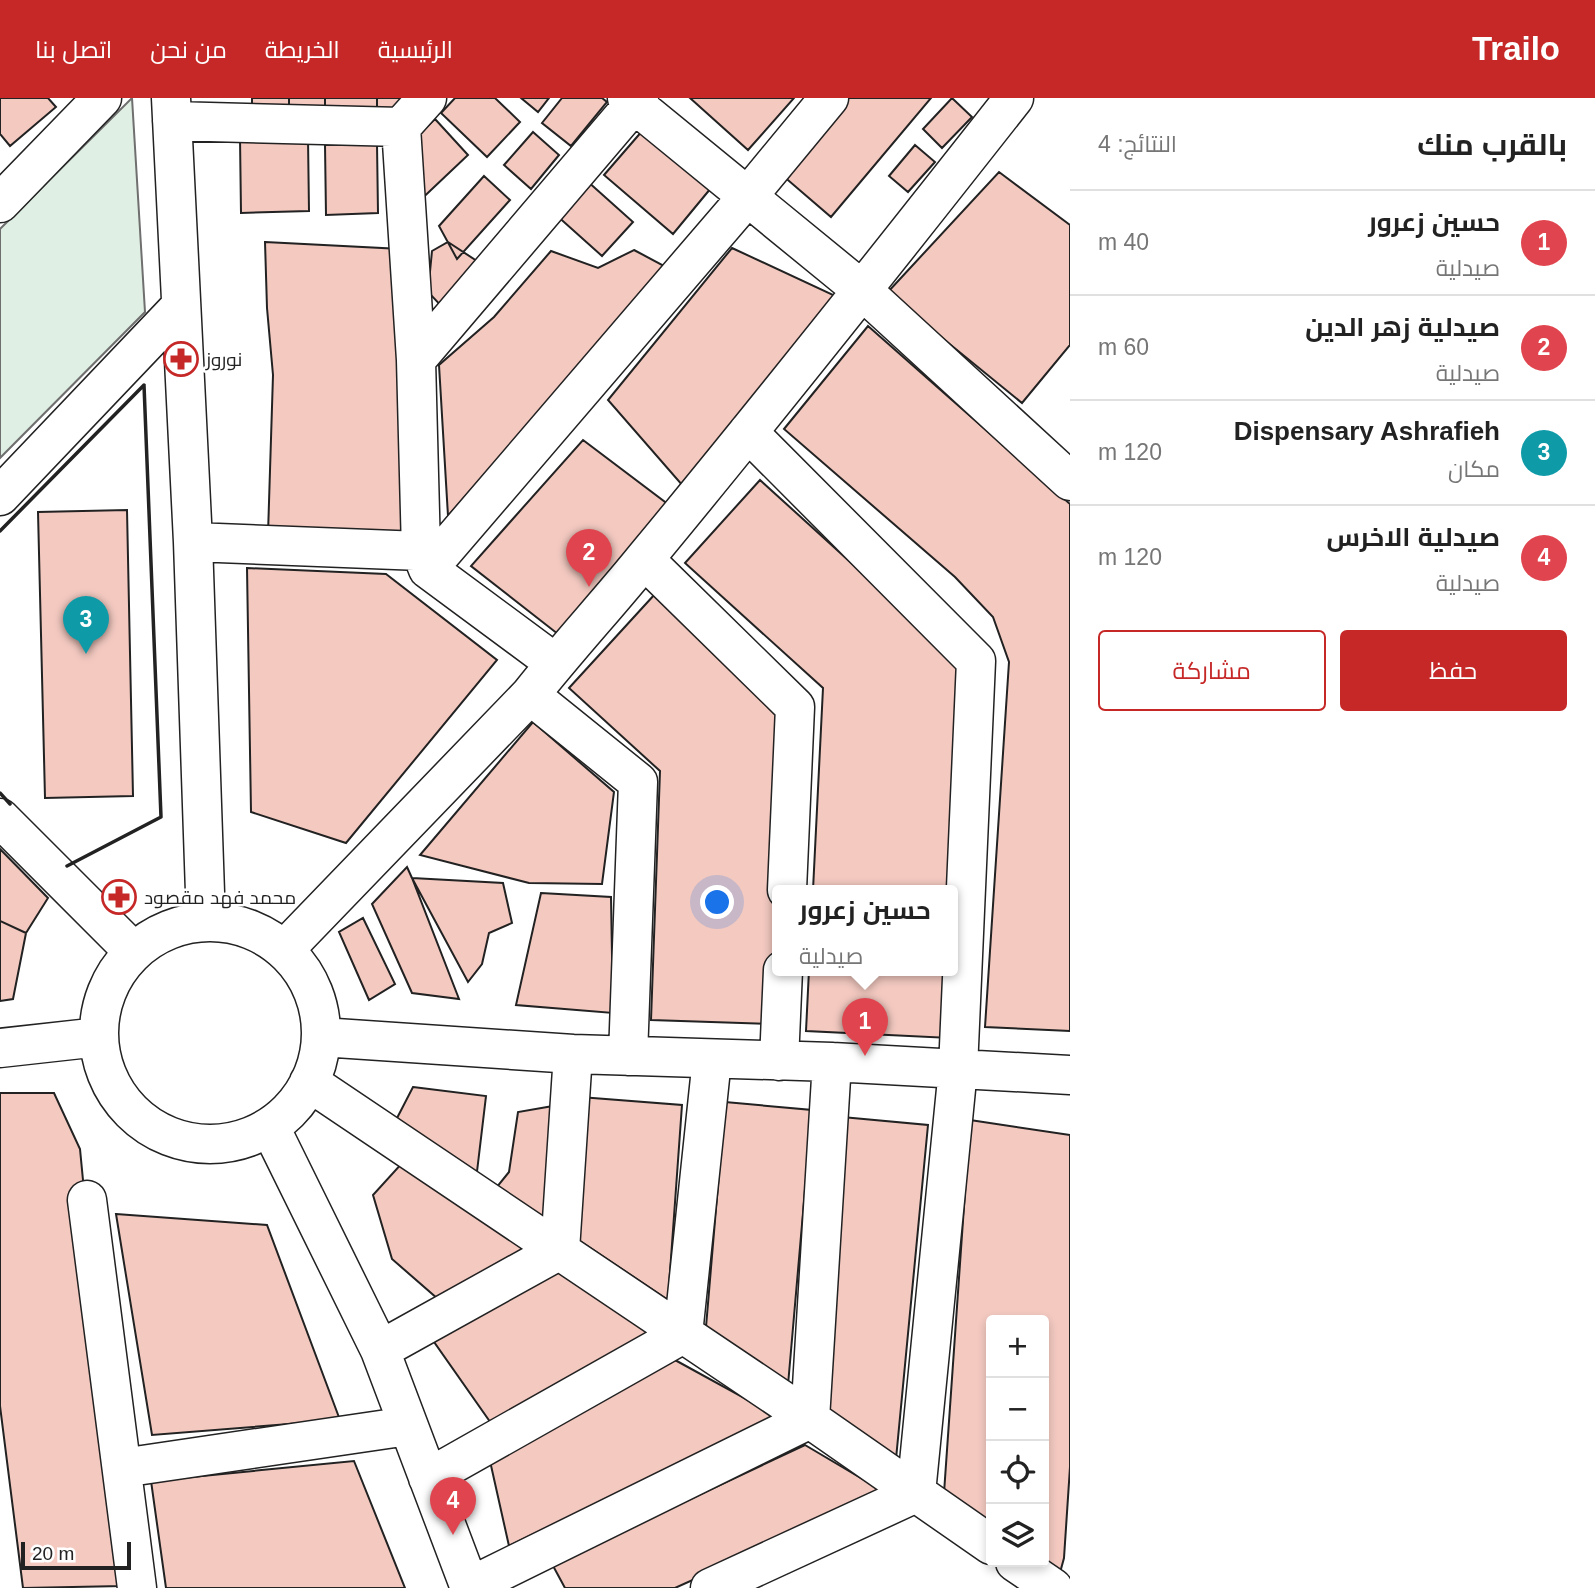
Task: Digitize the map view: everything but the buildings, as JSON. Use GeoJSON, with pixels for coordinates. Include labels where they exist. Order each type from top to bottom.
{"type":"FeatureCollection","features":[{"type":"Feature","properties":{"kind":"street"},"geometry":{"type":"LineString","coordinates":[[0,203],[102,98]]}},
{"type":"Feature","properties":{"kind":"street"},"geometry":{"type":"LineString","coordinates":[[424,560],[416,360],[401,127],[427,98]]}},
{"type":"Feature","properties":{"kind":"street"},"geometry":{"type":"LineString","coordinates":[[424,560],[748,196],[829,98]]}},
{"type":"Feature","properties":{"kind":"street"},"geometry":{"type":"LineString","coordinates":[[284,950],[530,695],[645,560],[863,291],[1014,98]]}},
{"type":"Feature","properties":{"kind":"street"},"geometry":{"type":"LineString","coordinates":[[416,360],[634,100],[863,291],[1070,481]]}},
{"type":"Feature","properties":{"kind":"street"},"geometry":{"type":"LineString","coordinates":[[206,922],[193,542],[172,109],[401,127]]}},
{"type":"Feature","properties":{"kind":"street"},"geometry":{"type":"LineString","coordinates":[[0,496],[180,307]]}},
{"type":"Feature","properties":{"kind":"street"},"geometry":{"type":"LineString","coordinates":[[748,432],[976,661],[958,1069],[916,1493]]}},
{"type":"Feature","properties":{"kind":"street"},"geometry":{"type":"LineString","coordinates":[[193,542],[424,560],[555,663]]}},
{"type":"Feature","properties":{"kind":"street"},"geometry":{"type":"LineString","coordinates":[[645,560],[795,707],[787,885]]}},
{"type":"Feature","properties":{"kind":"street"},"geometry":{"type":"LineString","coordinates":[[530,695],[638,782],[628,1056]]}},
{"type":"Feature","properties":{"kind":"street"},"geometry":{"type":"LineString","coordinates":[[0,818],[134,951]]}},
{"type":"Feature","properties":{"kind":"street"},"geometry":{"type":"LineString","coordinates":[[206,922],[234,924],[261,934],[284,950],[304,975],[318,1005],[321,1037],[318,1060],[309,1082],[293,1107],[270,1127],[239,1140],[206,1144],[174,1139],[144,1123],[121,1099],[105,1070],[99,1037],[102,1006],[114,976],[134,951],[156,936],[180,926],[206,922]]}},
{"type":"Feature","properties":{"kind":"street"},"geometry":{"type":"LineString","coordinates":[[779,1061],[783,976]]}},
{"type":"Feature","properties":{"kind":"street"},"geometry":{"type":"LineString","coordinates":[[0,1048],[99,1037]]}},
{"type":"Feature","properties":{"kind":"street"},"geometry":{"type":"LineString","coordinates":[[321,1037],[573,1054],[832,1062],[1070,1075]]}},
{"type":"Feature","properties":{"kind":"street"},"geometry":{"type":"LineString","coordinates":[[560,1250],[573,1054]]}},
{"type":"Feature","properties":{"kind":"street"},"geometry":{"type":"LineString","coordinates":[[684,1334],[712,1059]]}},
{"type":"Feature","properties":{"kind":"street"},"geometry":{"type":"LineString","coordinates":[[810,1419],[832,1062]]}},
{"type":"Feature","properties":{"kind":"street"},"geometry":{"type":"LineString","coordinates":[[309,1082],[810,1419],[986,1542]]}},
{"type":"Feature","properties":{"kind":"street"},"geometry":{"type":"LineString","coordinates":[[270,1127],[380,1350],[470,1587],[810,1419]]}},
{"type":"Feature","properties":{"kind":"street"},"geometry":{"type":"LineString","coordinates":[[87,1200],[137,1588]]}},
{"type":"Feature","properties":{"kind":"street"},"geometry":{"type":"LineString","coordinates":[[380,1350],[560,1250]]}},
{"type":"Feature","properties":{"kind":"street"},"geometry":{"type":"LineString","coordinates":[[428,1478],[684,1334]]}},
{"type":"Feature","properties":{"kind":"street"},"geometry":{"type":"LineString","coordinates":[[121,1468],[408,1426]]}},
{"type":"Feature","properties":{"kind":"street"},"geometry":{"type":"LineString","coordinates":[[710,1588],[916,1493]]}},
{"type":"Feature","properties":{"kind":"street"},"geometry":{"type":"LineString","coordinates":[[1022,1567],[1053,1588]]}},
{"type":"Feature","properties":{"kind":"green space"},"geometry":{"type":"Polygon","coordinates":[[[132,98],[145,312],[0,458],[0,229],[132,98]]]}},
{"type":"Feature","properties":{"kind":"wall"},"geometry":{"type":"LineString","coordinates":[[0,531],[144,385]]}},
{"type":"Feature","properties":{"kind":"wall"},"geometry":{"type":"LineString","coordinates":[[67,866],[161,817],[144,385]]}},
{"type":"Feature","properties":{"kind":"wall"},"geometry":{"type":"LineString","coordinates":[[0,793],[10,804]]}},
{"type":"Feature","properties":{"kind":"place","name":"نوروز"},"geometry":{"type":"Point","coordinates":[181,359]}},
{"type":"Feature","properties":{"kind":"place","name":"صيدلية زهر الدين"},"geometry":{"type":"Point","coordinates":[589,587]}},
{"type":"Feature","properties":{"kind":"place","name":"Dispensary Ashrafieh"},"geometry":{"type":"Point","coordinates":[86,654]}},
{"type":"Feature","properties":{"kind":"place","name":"محمد فهد مقصود"},"geometry":{"type":"Point","coordinates":[119,897]}},
{"type":"Feature","properties":{"kind":"place","name":"حسين زعرور"},"geometry":{"type":"Point","coordinates":[865,1056]}},
{"type":"Feature","properties":{"kind":"place","name":"صيدلية الاخرس"},"geometry":{"type":"Point","coordinates":[453,1535]}}]}
